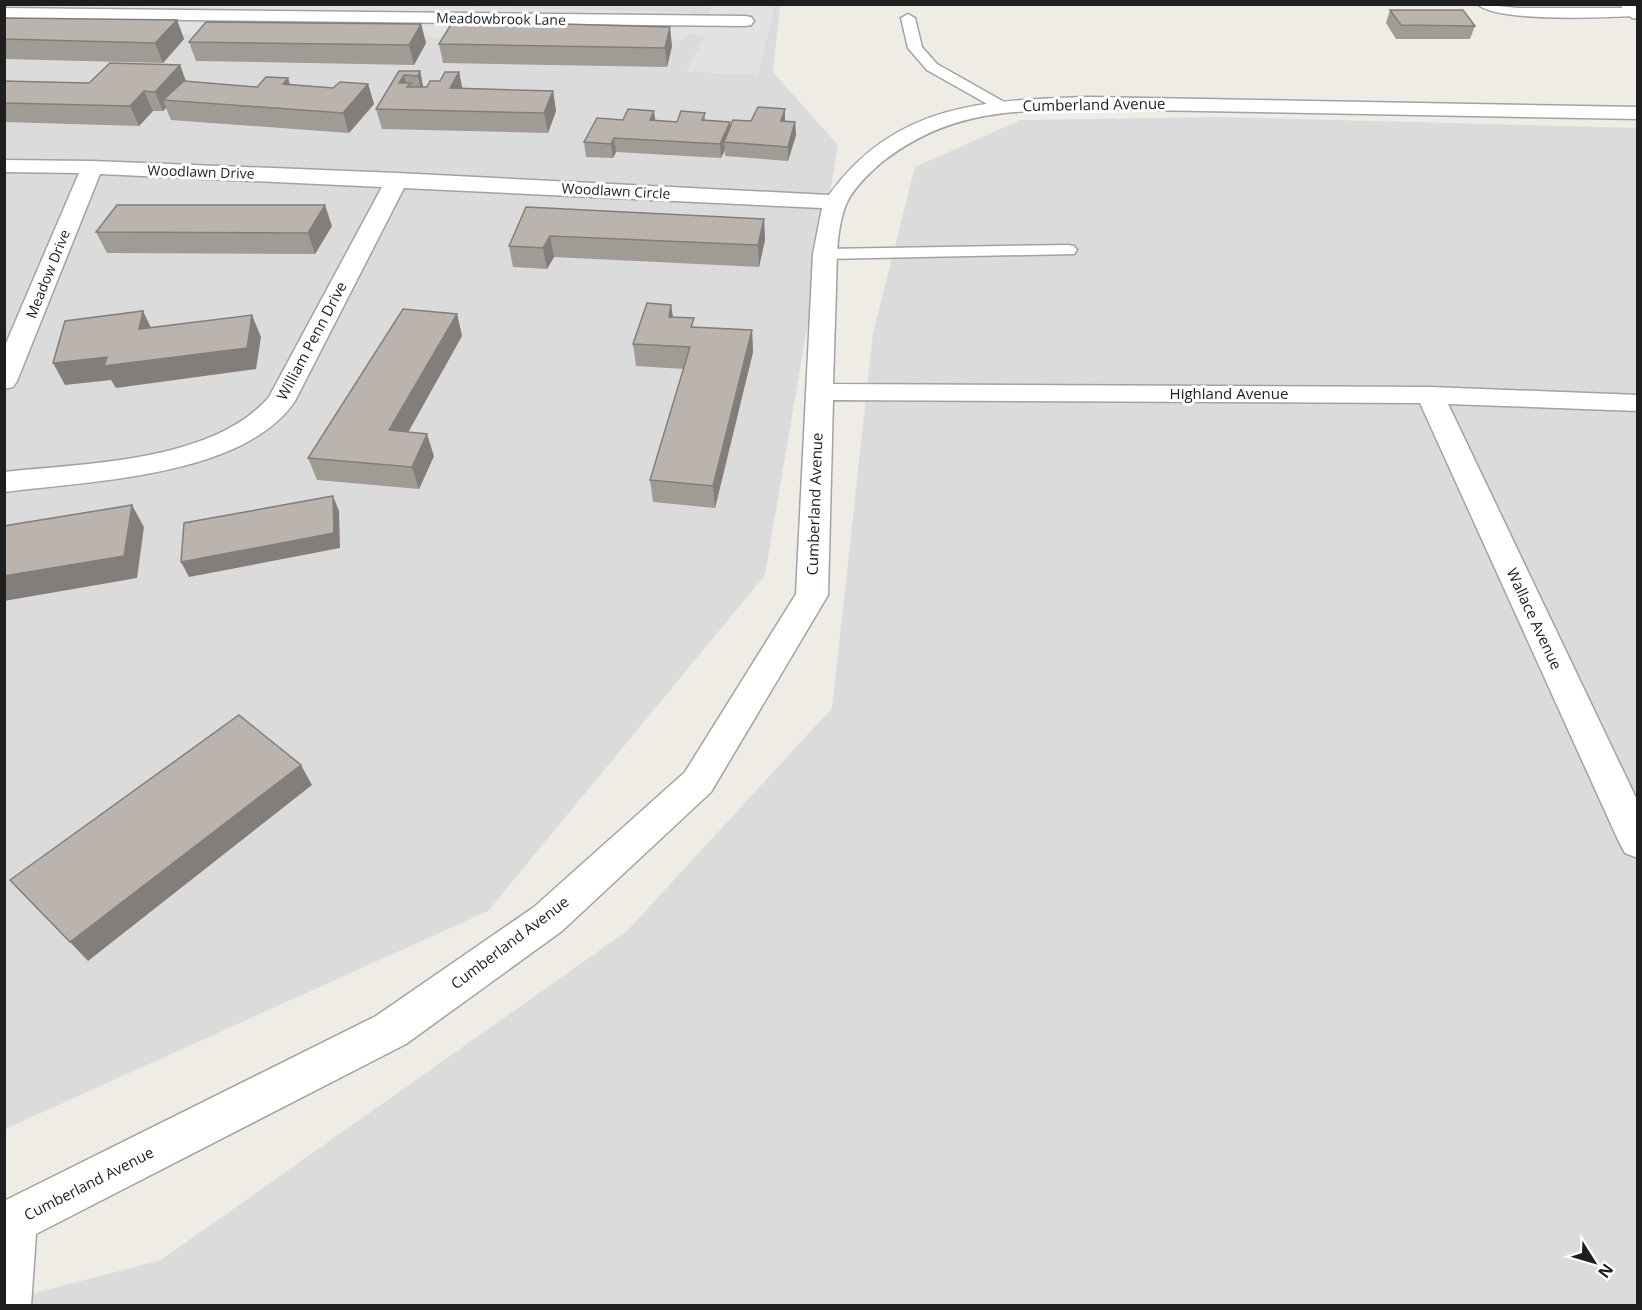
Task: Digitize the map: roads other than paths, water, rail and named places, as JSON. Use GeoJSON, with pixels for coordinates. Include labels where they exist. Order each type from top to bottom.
{"type":"FeatureCollection","features":[{"type":"Feature","properties":{"kind":"street","name":"Meadowbrook Lane"},"geometry":{"type":"LineString","coordinates":[[4,13],[745,21]]}},
{"type":"Feature","properties":{"kind":"street","name":"Cumberland Avenue"},"geometry":{"type":"LineString","coordinates":[[9,1223],[391,1030],[548,918],[698,782],[812,595],[825,254],[835,202],[858,173],[884,149],[945,118],[1001,106],[1089,103],[1638,112]]}},
{"type":"Feature","properties":{"kind":"street","name":"Woodlawn Drive"},"geometry":{"type":"LineString","coordinates":[[4,166],[92,167],[397,180]]}},
{"type":"Feature","properties":{"kind":"street","name":"Meadow Drive"},"geometry":{"type":"LineString","coordinates":[[4,381],[92,167]]}},
{"type":"Feature","properties":{"kind":"street","name":"Woodlawn Circle"},"geometry":{"type":"LineString","coordinates":[[397,180],[835,202]]}},
{"type":"Feature","properties":{"kind":"street","name":"William Penn Drive"},"geometry":{"type":"LineString","coordinates":[[4,482],[171,459],[227,443],[258,424],[281,401],[397,180]]}},
{"type":"Feature","properties":{"kind":"street","name":"Highland Avenue"},"geometry":{"type":"LineString","coordinates":[[820,392],[1430,395],[1638,403]]}},
{"type":"Feature","properties":{"kind":"street","name":"Wallace Avenue"},"geometry":{"type":"LineString","coordinates":[[1430,395],[1638,842]]}},
{"type":"Feature","properties":{"kind":"street"},"geometry":{"type":"LineString","coordinates":[[7,1305],[9,1223]]}},
{"type":"Feature","properties":{"kind":"lane"},"geometry":{"type":"LineString","coordinates":[[1483,4],[1499,10],[1518,12],[1635,10]]}},
{"type":"Feature","properties":{"kind":"lane"},"geometry":{"type":"LineString","coordinates":[[908,18],[915,48],[932,67],[1001,106]]}},
{"type":"Feature","properties":{"kind":"lane"},"geometry":{"type":"LineString","coordinates":[[825,254],[1068,250]]}}]}
